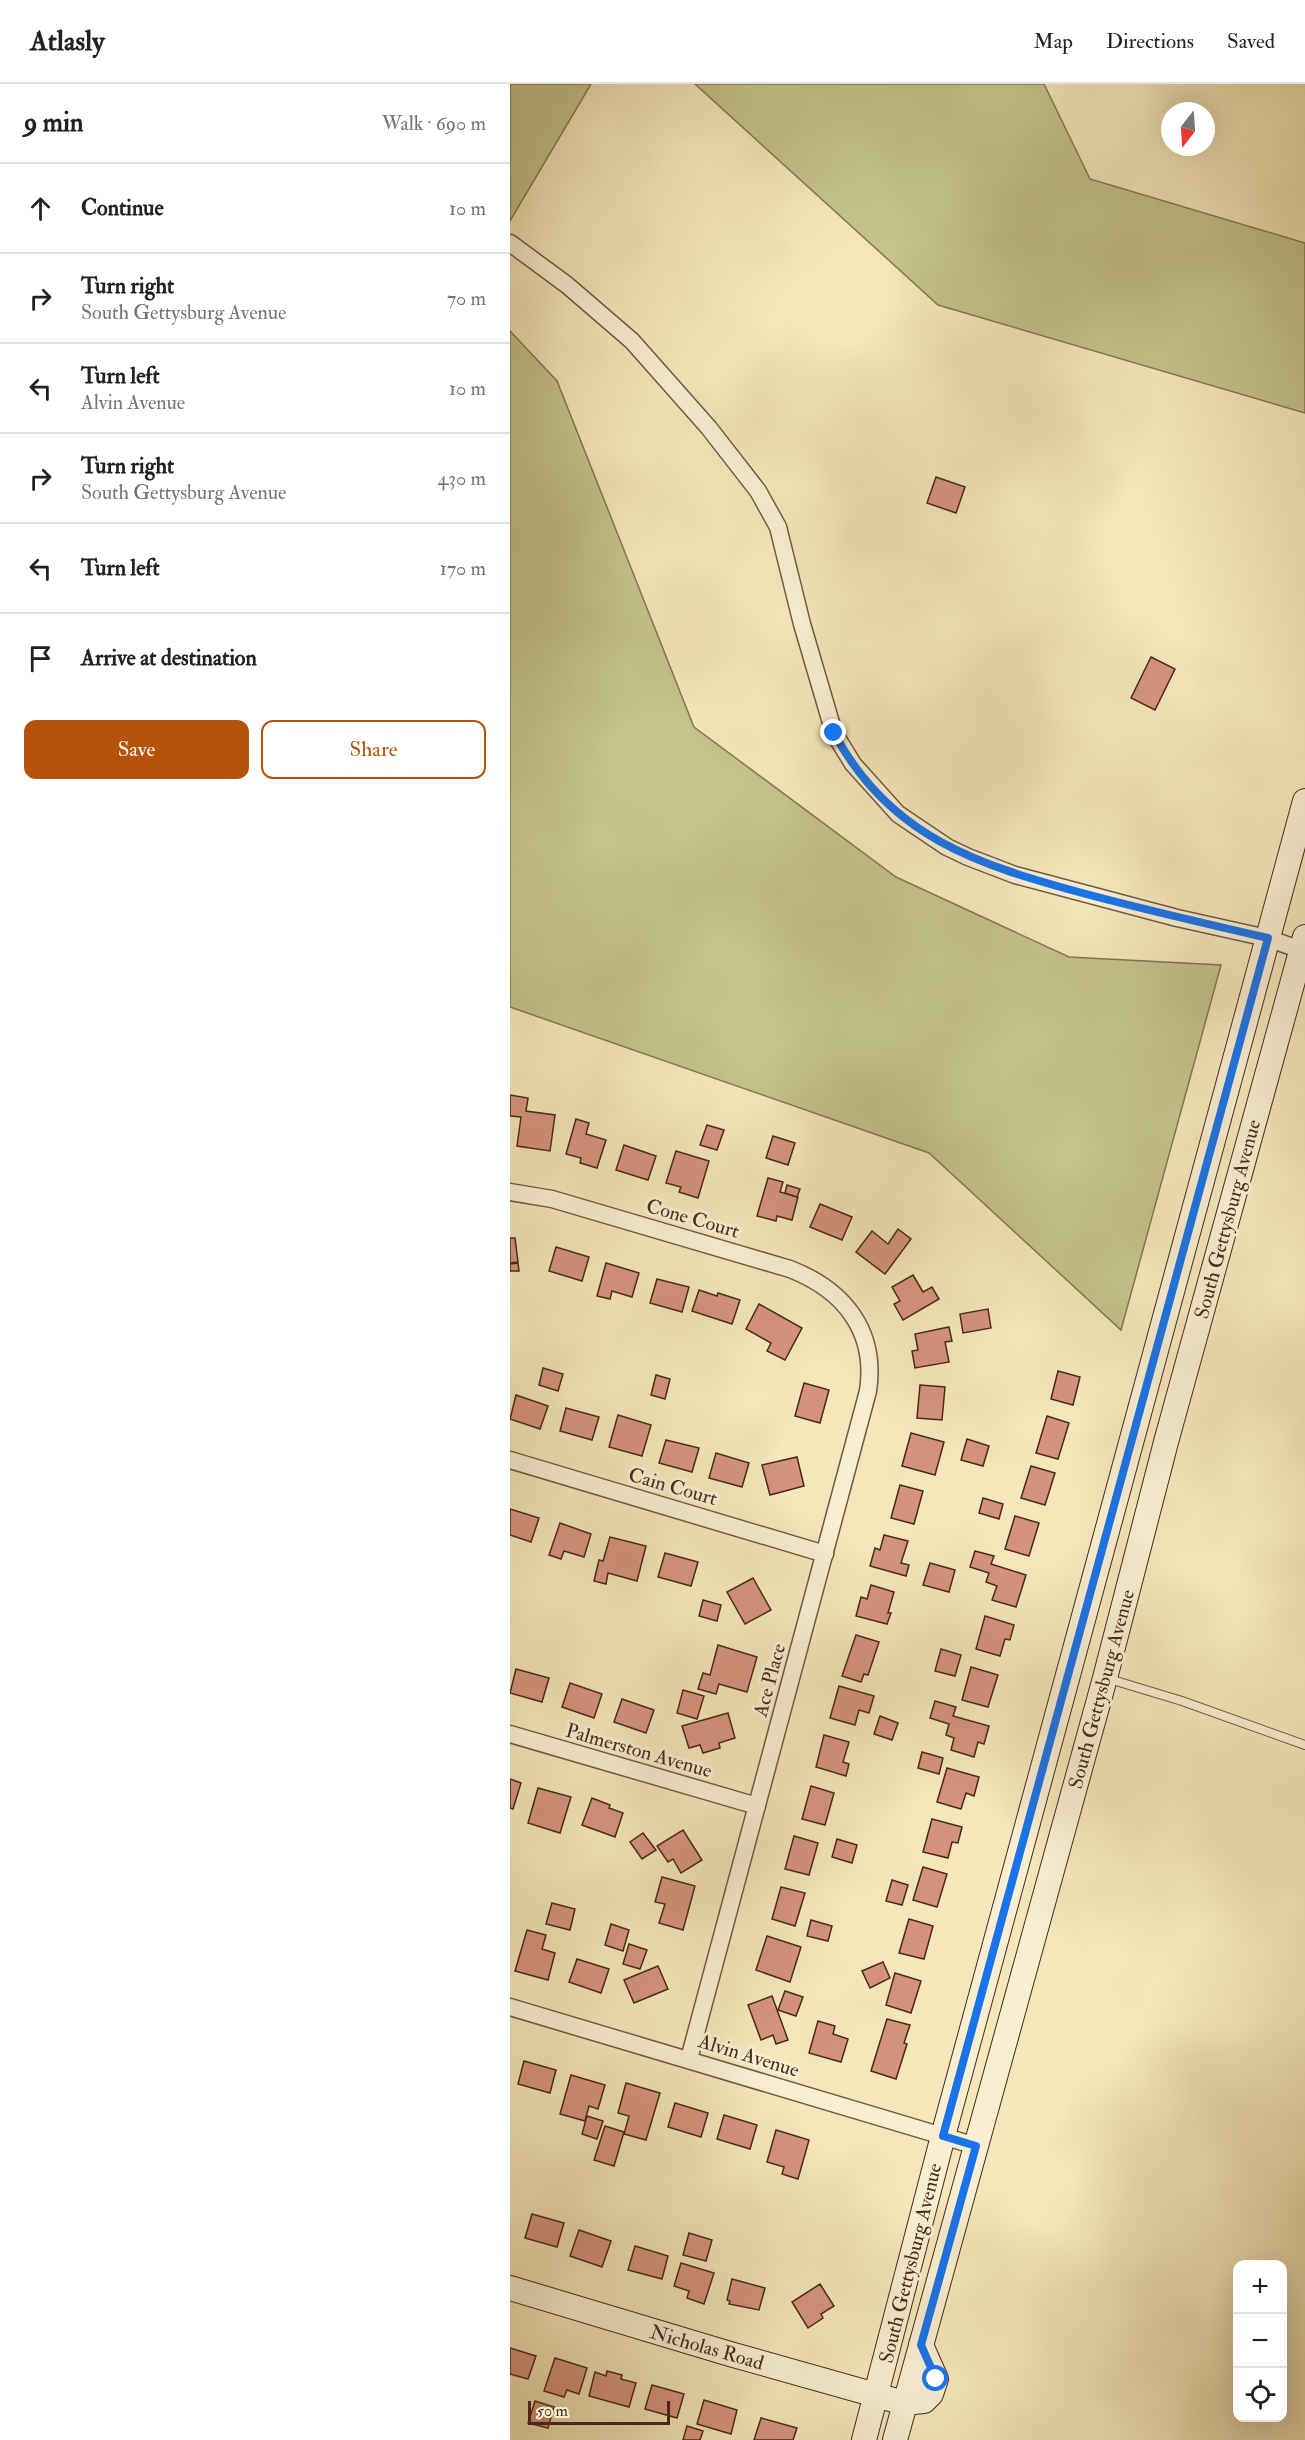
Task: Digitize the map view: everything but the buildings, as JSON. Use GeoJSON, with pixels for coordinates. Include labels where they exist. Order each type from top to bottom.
{"type":"FeatureCollection","features":[{"type":"Feature","properties":{"kind":"main road","name":"South Gettysburg Avenue"},"geometry":{"type":"LineString","coordinates":[[864,2440],[943,2136],[1305,801]]}},
{"type":"Feature","properties":{"kind":"main road","name":"South Gettysburg Avenue"},"geometry":{"type":"LineString","coordinates":[[904,2403],[924,2402],[931,2394],[936,2379],[921,2345],[1105,1678],[1166,1442],[1304,946]]}},
{"type":"Feature","properties":{"kind":"main road","name":"Nicholas Road"},"geometry":{"type":"LineString","coordinates":[[510,2288],[904,2403]]}},
{"type":"Feature","properties":{"kind":"main road"},"geometry":{"type":"LineString","coordinates":[[895,2440],[904,2403]]}},
{"type":"Feature","properties":{"kind":"street"},"geometry":{"type":"LineString","coordinates":[[510,243],[567,285],[632,341],[709,428],[758,491],[778,527],[802,624],[834,733],[853,764],[898,814],[947,847],[1015,875],[1177,918],[1304,946]]}},
{"type":"Feature","properties":{"kind":"street","name":"Cone Court"},"geometry":{"type":"LineString","coordinates":[[510,1192],[552,1199],[790,1269],[821,1283],[851,1312]]}},
{"type":"Feature","properties":{"kind":"street","name":"Ace Place"},"geometry":{"type":"LineString","coordinates":[[690,2059],[848,1471],[870,1378],[870,1359],[866,1340],[851,1312]]}},
{"type":"Feature","properties":{"kind":"street","name":"Cain Court"},"geometry":{"type":"LineString","coordinates":[[510,1460],[825,1554]]}},
{"type":"Feature","properties":{"kind":"street","name":"Palmerston Avenue"},"geometry":{"type":"LineString","coordinates":[[510,1734],[757,1806]]}},
{"type":"Feature","properties":{"kind":"street","name":"Alvin Avenue"},"geometry":{"type":"LineString","coordinates":[[510,2007],[976,2146]]}},
{"type":"Feature","properties":{"kind":"lane"},"geometry":{"type":"LineString","coordinates":[[1105,1678],[1182,1701],[1305,1745]]}},
{"type":"Feature","properties":{"kind":"green space"},"geometry":{"type":"Polygon","coordinates":[[[510,84],[591,84],[510,221],[510,84]]]}},
{"type":"Feature","properties":{"kind":"green space"},"geometry":{"type":"Polygon","coordinates":[[[695,84],[1044,84],[1090,179],[1305,243],[1305,413],[938,305],[695,84]]]}},
{"type":"Feature","properties":{"kind":"green space"},"geometry":{"type":"Polygon","coordinates":[[[510,331],[557,381],[694,727],[896,877],[1069,957],[1221,965],[1121,1330],[929,1153],[510,1007],[510,331]]]}},
{"type":"Feature","properties":{"kind":"route"},"geometry":{"type":"LineString","coordinates":[[834,733],[853,764],[898,814],[927,835],[968,857],[1015,875],[1177,918],[1268,938],[943,2136],[976,2146],[921,2345],[936,2379]]}}]}
